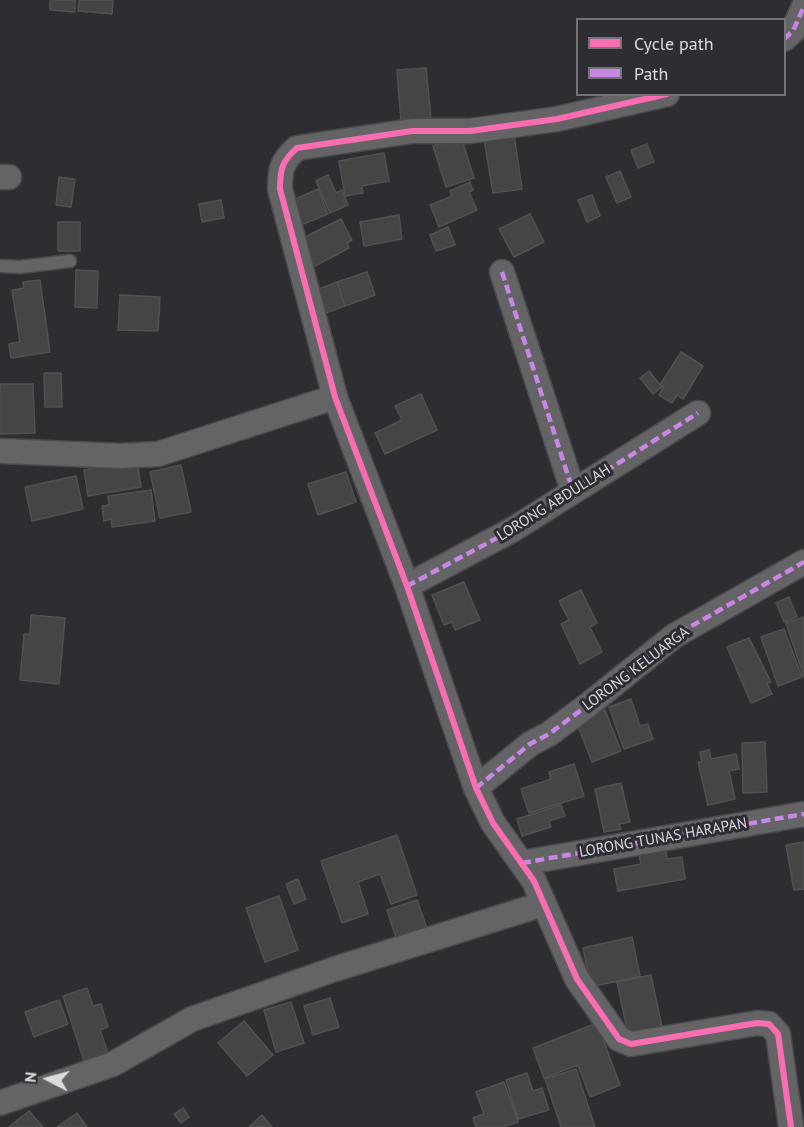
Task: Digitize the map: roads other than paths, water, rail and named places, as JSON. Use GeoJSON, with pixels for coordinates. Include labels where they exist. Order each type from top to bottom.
{"type":"FeatureCollection","features":[{"type":"Feature","properties":{"kind":"street"},"geometry":{"type":"LineString","coordinates":[[786,37],[793,31],[804,6]]}},
{"type":"Feature","properties":{"kind":"street"},"geometry":{"type":"LineString","coordinates":[[658,96],[556,119],[470,131],[412,131],[297,148],[284,160],[281,167],[280,189],[335,397],[407,586],[476,788],[493,823],[522,862],[577,979],[620,1039],[631,1044],[641,1045],[757,1023],[769,1024],[778,1034],[791,1127]]}},
{"type":"Feature","properties":{"kind":"street"},"geometry":{"type":"LineString","coordinates":[[502,272],[573,491]]}},
{"type":"Feature","properties":{"kind":"street"},"geometry":{"type":"LineString","coordinates":[[0,451],[121,456],[158,454],[335,397]]}},
{"type":"Feature","properties":{"kind":"street","name":"LORONG ABDULLAH"},"geometry":{"type":"LineString","coordinates":[[407,586],[487,545],[698,413]]}},
{"type":"Feature","properties":{"kind":"street","name":"LORONG KELUARGA"},"geometry":{"type":"LineString","coordinates":[[476,788],[530,744],[549,734],[588,705],[674,636],[804,562]]}},
{"type":"Feature","properties":{"kind":"street","name":"LORONG TUNAS HARAPAN"},"geometry":{"type":"LineString","coordinates":[[522,862],[804,814]]}},
{"type":"Feature","properties":{"kind":"street"},"geometry":{"type":"LineString","coordinates":[[0,1102],[113,1064],[192,1019],[335,969],[543,904]]}},
{"type":"Feature","properties":{"kind":"lane"},"geometry":{"type":"LineString","coordinates":[[0,266],[20,267],[70,261]]}}]}
